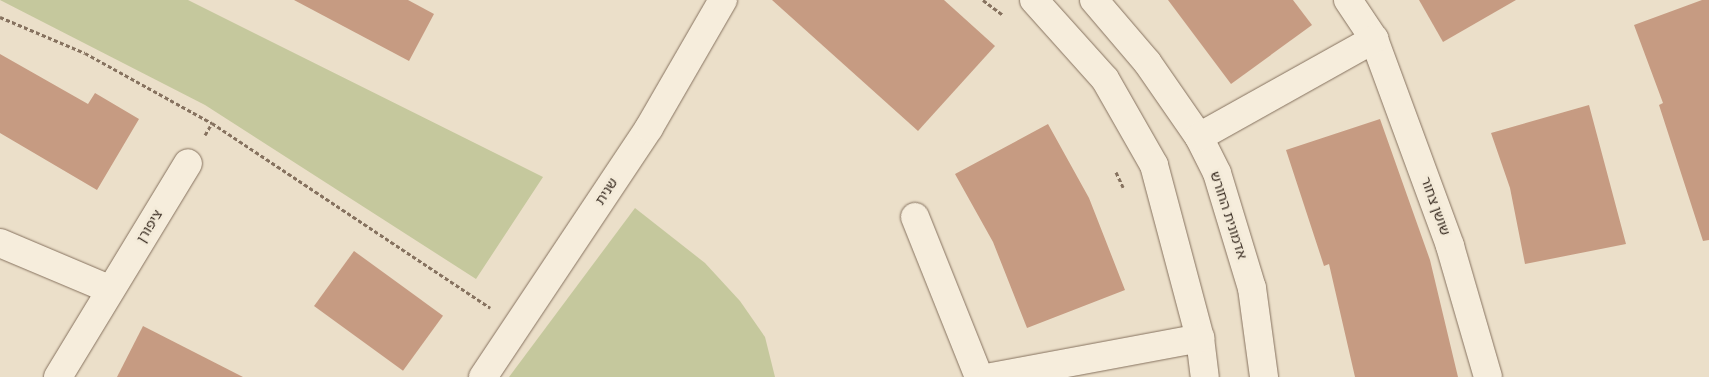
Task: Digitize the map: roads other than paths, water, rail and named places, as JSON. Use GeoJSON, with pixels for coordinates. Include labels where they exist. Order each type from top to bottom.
{"type":"FeatureCollection","features":[{"type":"Feature","properties":{"kind":"street","name":"שנית"},"geometry":{"type":"LineString","coordinates":[[483,377],[648,128],[723,0]]}},
{"type":"Feature","properties":{"kind":"street"},"geometry":{"type":"LineString","coordinates":[[1034,0],[1105,79],[1154,165],[1200,338],[1205,377]]}},
{"type":"Feature","properties":{"kind":"street","name":"אדמונית החורש"},"geometry":{"type":"LineString","coordinates":[[1094,0],[1147,62],[1199,137],[1217,172],[1252,288],[1264,377]]}},
{"type":"Feature","properties":{"kind":"street","name":"שושן צחור"},"geometry":{"type":"LineString","coordinates":[[1348,0],[1374,39],[1450,246],[1488,377]]}},
{"type":"Feature","properties":{"kind":"street"},"geometry":{"type":"LineString","coordinates":[[1199,137],[1374,39]]}},
{"type":"Feature","properties":{"kind":"street","name":"ציפורן"},"geometry":{"type":"LineString","coordinates":[[58,377],[109,289],[188,163]]}},
{"type":"Feature","properties":{"kind":"street"},"geometry":{"type":"LineString","coordinates":[[916,217],[979,377]]}},
{"type":"Feature","properties":{"kind":"street"},"geometry":{"type":"LineString","coordinates":[[0,243],[109,289]]}},
{"type":"Feature","properties":{"kind":"street"},"geometry":{"type":"LineString","coordinates":[[992,377],[1200,338]]}}]}
